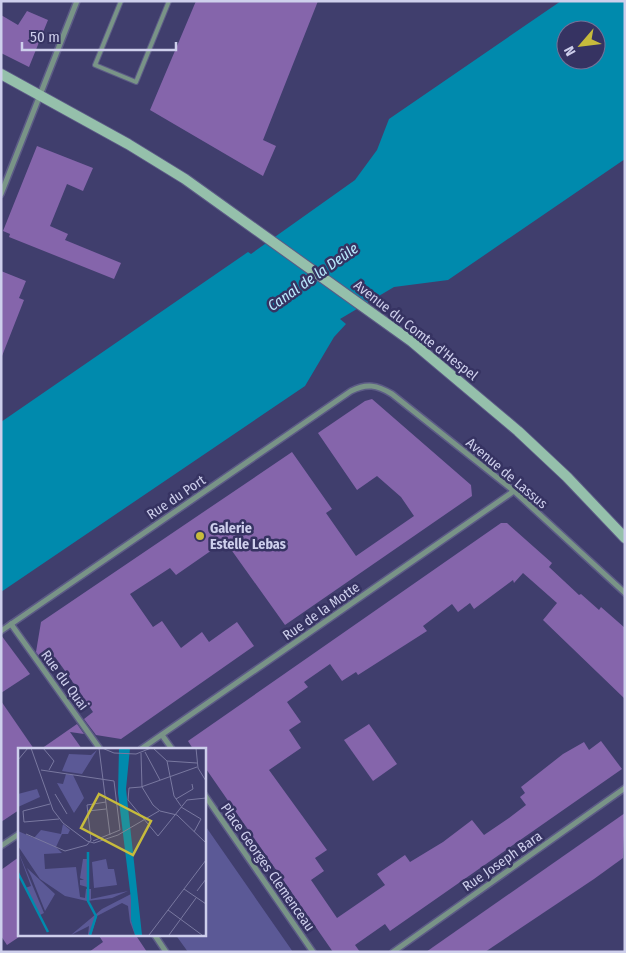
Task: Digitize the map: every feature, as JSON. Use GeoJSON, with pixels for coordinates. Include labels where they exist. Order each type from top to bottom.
{"type":"FeatureCollection","features":[{"type":"Feature","properties":{"kind":"street"},"geometry":{"type":"LineString","coordinates":[[1,194],[77,1]]}},
{"type":"Feature","properties":{"kind":"street","name":"Avenue du Comte d'Hespel"},"geometry":{"type":"LineString","coordinates":[[1,74],[166,166],[227,207],[411,341],[536,447],[625,538]]}},
{"type":"Feature","properties":{"kind":"street","name":"Avenue de Lassus"},"geometry":{"type":"LineString","coordinates":[[366,385],[376,386],[392,394],[514,491],[625,593]]}},
{"type":"Feature","properties":{"kind":"street","name":"Rue du Port"},"geometry":{"type":"LineString","coordinates":[[1,631],[350,391],[366,385]]}},
{"type":"Feature","properties":{"kind":"street","name":"Rue de la Motte"},"geometry":{"type":"LineString","coordinates":[[142,748],[514,491]]}},
{"type":"Feature","properties":{"kind":"street","name":"Rue du Quai"},"geometry":{"type":"LineString","coordinates":[[11,624],[99,748]]}},
{"type":"Feature","properties":{"kind":"street"},"geometry":{"type":"LineString","coordinates":[[162,735],[171,748]]}},
{"type":"Feature","properties":{"kind":"street","name":"Rue Joseph Bara"},"geometry":{"type":"LineString","coordinates":[[393,952],[625,788]]}},
{"type":"Feature","properties":{"kind":"street","name":"Place Georges Clemenceau"},"geometry":{"type":"LineString","coordinates":[[205,795],[313,952]]}},
{"type":"Feature","properties":{"kind":"street"},"geometry":{"type":"LineString","coordinates":[[1,846],[18,835]]}},
{"type":"Feature","properties":{"kind":"street"},"geometry":{"type":"LineString","coordinates":[[155,936],[166,952]]}},
{"type":"Feature","properties":{"kind":"lane"},"geometry":{"type":"LineString","coordinates":[[120,1],[95,65],[136,82],[169,1]]}},
{"type":"Feature","properties":{"kind":"shaded area"},"geometry":{"type":"Polygon","coordinates":[[[205,825],[293,952],[188,952],[176,936],[205,936],[205,825]]]}},
{"type":"Feature","properties":{"kind":"water","name":"Canal de la Deûle"},"geometry":{"type":"Polygon","coordinates":[[[561,1],[625,1],[625,159],[448,280],[394,287],[340,319],[346,324],[334,337],[305,386],[1,592],[1,422],[248,252],[251,254],[355,180],[377,150],[389,119],[561,1]]]}},
{"type":"Feature","properties":{"kind":"building"},"geometry":{"type":"Polygon","coordinates":[[[196,1],[318,1],[263,140],[276,146],[263,176],[150,110],[196,1]]]}},
{"type":"Feature","properties":{"kind":"building"},"geometry":{"type":"Polygon","coordinates":[[[27,11],[48,20],[29,67],[1,53],[1,15],[18,25],[27,11]]]}},
{"type":"Feature","properties":{"kind":"building"},"geometry":{"type":"Polygon","coordinates":[[[37,146],[93,168],[83,191],[67,184],[50,226],[68,234],[65,240],[121,263],[114,279],[9,237],[10,234],[3,231],[37,146]]]}},
{"type":"Feature","properties":{"kind":"building"},"geometry":{"type":"Polygon","coordinates":[[[1,271],[26,281],[19,298],[24,300],[2,356],[1,271]]]}},
{"type":"Feature","properties":{"kind":"building"},"geometry":{"type":"Polygon","coordinates":[[[372,399],[471,485],[472,496],[285,625],[225,541],[176,575],[170,568],[130,594],[153,627],[162,621],[181,648],[202,632],[209,642],[237,622],[254,646],[121,739],[96,735],[84,719],[93,712],[55,657],[45,664],[36,652],[41,622],[292,452],[332,509],[326,513],[356,556],[414,516],[401,497],[377,476],[357,490],[318,433],[365,401],[372,399]]]}},
{"type":"Feature","properties":{"kind":"building"},"geometry":{"type":"Polygon","coordinates":[[[501,523],[507,523],[552,563],[549,567],[579,595],[581,594],[599,610],[601,607],[625,628],[625,699],[543,620],[557,603],[523,573],[514,583],[513,580],[474,609],[470,603],[458,612],[452,604],[423,626],[427,631],[358,675],[356,672],[342,681],[330,664],[304,682],[308,687],[287,702],[301,722],[289,730],[301,748],[269,770],[327,850],[315,858],[324,871],[311,880],[337,918],[385,885],[377,874],[405,855],[410,862],[443,842],[472,820],[484,835],[509,818],[526,805],[520,797],[525,793],[521,787],[563,754],[584,742],[589,750],[601,741],[622,769],[390,931],[385,924],[355,945],[360,952],[333,952],[205,767],[205,748],[192,748],[188,741],[501,523]]]}},
{"type":"Feature","properties":{"kind":"building"},"geometry":{"type":"Polygon","coordinates":[[[1,635],[30,674],[1,693],[1,635]]]}},
{"type":"Feature","properties":{"kind":"building"},"geometry":{"type":"Polygon","coordinates":[[[1,701],[33,748],[18,748],[18,811],[1,822],[1,701]]]}},
{"type":"Feature","properties":{"kind":"building"},"geometry":{"type":"Polygon","coordinates":[[[77,724],[84,734],[70,732],[81,748],[42,748],[77,724]]]}},
{"type":"Feature","properties":{"kind":"building"},"geometry":{"type":"Polygon","coordinates":[[[369,724],[397,764],[373,781],[344,740],[369,724]]]}},
{"type":"Feature","properties":{"kind":"building"},"geometry":{"type":"Polygon","coordinates":[[[625,813],[623,858],[594,879],[485,952],[426,952],[625,813]]]}},
{"type":"Feature","properties":{"kind":"building"},"geometry":{"type":"Polygon","coordinates":[[[18,858],[19,937],[7,945],[1,936],[1,870],[18,858]]]}},
{"type":"Feature","properties":{"kind":"building"},"geometry":{"type":"Polygon","coordinates":[[[99,936],[136,936],[147,952],[89,952],[103,942],[99,936]]]}},
{"type":"Feature","properties":{"kind":"place","name":"Galerie Estelle Lebas"},"geometry":{"type":"Point","coordinates":[200,536]}}]}
